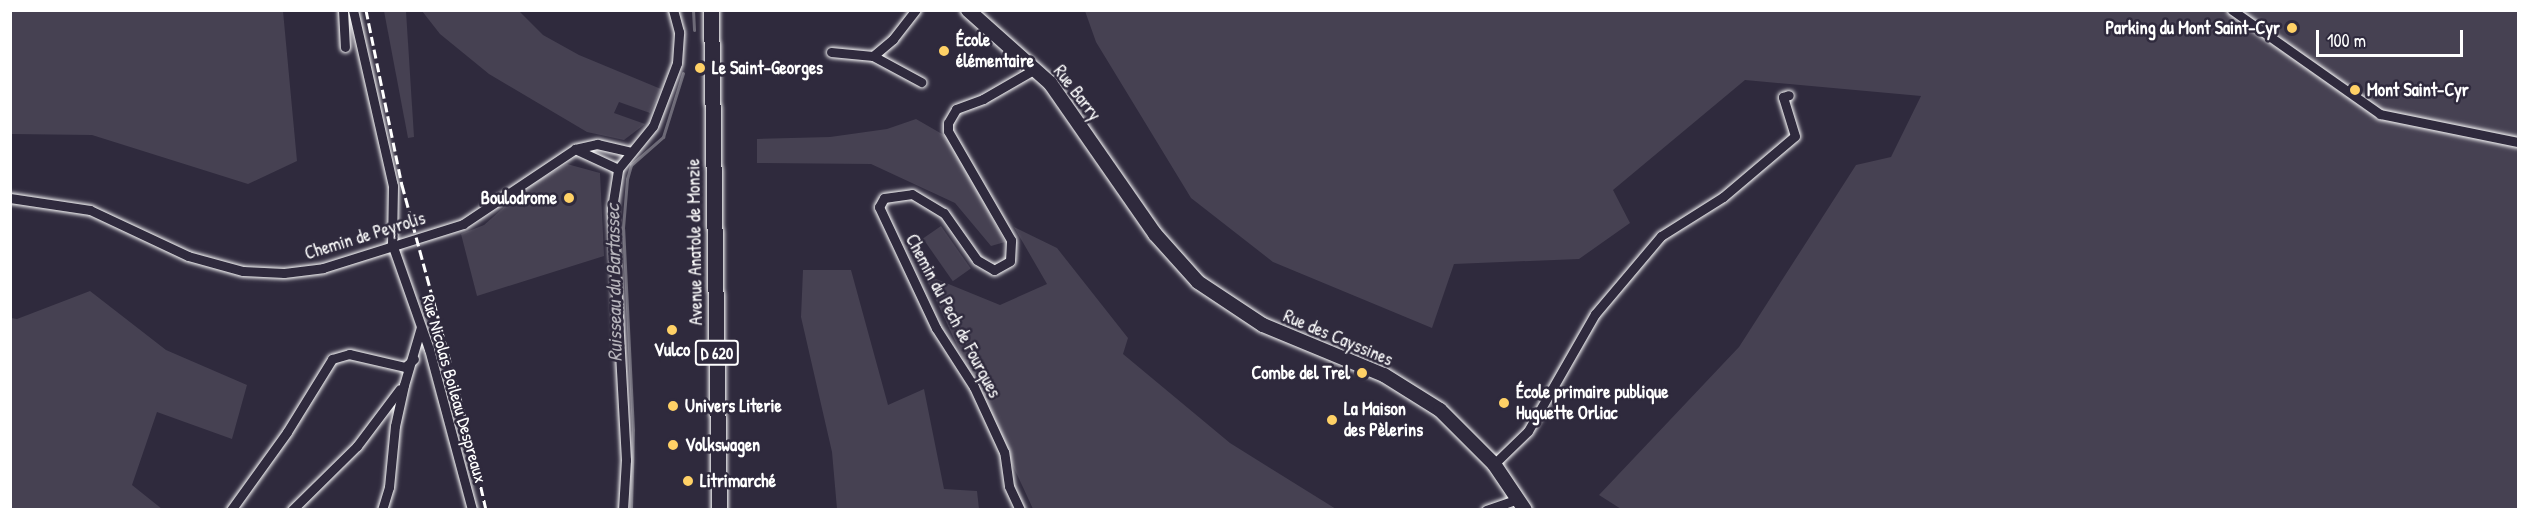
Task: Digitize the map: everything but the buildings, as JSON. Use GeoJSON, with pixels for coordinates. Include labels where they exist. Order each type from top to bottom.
{"type":"FeatureCollection","features":[{"type":"Feature","properties":{"kind":"main road","name":"Avenue Anatole de Monzie"},"geometry":{"type":"LineString","coordinates":[[711,10],[719,510]]}},
{"type":"Feature","properties":{"kind":"street"},"geometry":{"type":"LineString","coordinates":[[343,10],[345,47]]}},
{"type":"Feature","properties":{"kind":"street"},"geometry":{"type":"LineString","coordinates":[[353,10],[393,186],[392,244]]}},
{"type":"Feature","properties":{"kind":"street"},"geometry":{"type":"LineString","coordinates":[[624,510],[626,460],[612,208],[618,169],[653,126],[676,63],[679,32],[673,10]]}},
{"type":"Feature","properties":{"kind":"street"},"geometry":{"type":"LineString","coordinates":[[873,56],[893,39],[916,10]]}},
{"type":"Feature","properties":{"kind":"street","name":"Rue Barry"},"geometry":{"type":"LineString","coordinates":[[968,10],[1035,69],[1068,106],[1140,213]]}},
{"type":"Feature","properties":{"kind":"street"},"geometry":{"type":"LineString","coordinates":[[2232,10],[2379,114],[2518,142]]}},
{"type":"Feature","properties":{"kind":"street"},"geometry":{"type":"LineString","coordinates":[[831,52],[873,56],[921,82]]}},
{"type":"Feature","properties":{"kind":"street","name":"Chemin du Pech de Fourques"},"geometry":{"type":"LineString","coordinates":[[1020,510],[1009,486],[1004,452],[974,387],[936,328],[879,207],[890,196],[912,194],[944,213],[977,260],[994,270],[1010,261],[1011,240],[948,131],[948,123],[956,108],[983,99],[1035,69]]}},
{"type":"Feature","properties":{"kind":"street"},"geometry":{"type":"LineString","coordinates":[[1494,464],[1528,430],[1595,314],[1661,236],[1723,197],[1795,136],[1784,97],[1789,95]]}},
{"type":"Feature","properties":{"kind":"street","name":"Chemin de Peyrolis"},"geometry":{"type":"LineString","coordinates":[[10,198],[90,210],[181,254],[251,272],[310,270],[463,224],[575,149],[597,144],[631,152]]}},
{"type":"Feature","properties":{"kind":"street"},"geometry":{"type":"LineString","coordinates":[[575,149],[618,169]]}},
{"type":"Feature","properties":{"kind":"street","name":"Rue des Cayssines"},"geometry":{"type":"LineString","coordinates":[[1140,213],[1171,256],[1198,282],[1263,325],[1384,375],[1450,418],[1494,464],[1522,504]]}},
{"type":"Feature","properties":{"kind":"street","name":"Rue Nicolas Boileau Despreaux"},"geometry":{"type":"LineString","coordinates":[[392,244],[421,327],[472,510]]}},
{"type":"Feature","properties":{"kind":"street"},"geometry":{"type":"LineString","coordinates":[[382,510],[389,487],[395,426],[421,327]]}},
{"type":"Feature","properties":{"kind":"street"},"geometry":{"type":"LineString","coordinates":[[231,510],[287,432],[332,359],[348,354],[405,367],[414,359]]}},
{"type":"Feature","properties":{"kind":"street"},"geometry":{"type":"LineString","coordinates":[[292,510],[357,446],[404,385]]}},
{"type":"Feature","properties":{"kind":"street"},"geometry":{"type":"LineString","coordinates":[[1486,510],[1522,504]]}},
{"type":"Feature","properties":{"kind":"shaded area"},"geometry":{"type":"Polygon","coordinates":[[[11,10],[283,11],[297,161],[248,184],[92,135],[11,134],[11,10]]]}},
{"type":"Feature","properties":{"kind":"shaded area"},"geometry":{"type":"Polygon","coordinates":[[[384,11],[406,11],[414,137],[408,138],[384,11]]]}},
{"type":"Feature","properties":{"kind":"shaded area"},"geometry":{"type":"Polygon","coordinates":[[[422,11],[519,11],[543,35],[579,55],[661,89],[650,113],[619,102],[614,113],[645,124],[624,140],[587,132],[489,74],[440,34],[422,11]]]}},
{"type":"Feature","properties":{"kind":"shaded area"},"geometry":{"type":"Polygon","coordinates":[[[1085,11],[2518,11],[2518,509],[1621,509],[1599,495],[1739,347],[1856,165],[1891,157],[1921,96],[1745,80],[1613,190],[1630,223],[1579,259],[1454,264],[1432,328],[1273,262],[1191,198],[1096,42],[1085,11]]]}},
{"type":"Feature","properties":{"kind":"shaded area"},"geometry":{"type":"Polygon","coordinates":[[[916,119],[949,138],[1005,242],[991,246],[955,203],[871,164],[757,163],[757,139],[830,137],[887,129],[916,119]]]}},
{"type":"Feature","properties":{"kind":"shaded area"},"geometry":{"type":"Polygon","coordinates":[[[567,164],[600,173],[604,256],[477,296],[461,234],[484,225],[527,187],[567,164]]]}},
{"type":"Feature","properties":{"kind":"shaded area"},"geometry":{"type":"Polygon","coordinates":[[[941,226],[971,269],[953,281],[923,239],[941,226]]]}},
{"type":"Feature","properties":{"kind":"shaded area"},"geometry":{"type":"Polygon","coordinates":[[[1014,227],[1057,248],[1128,338],[1123,354],[1230,443],[1336,509],[1033,509],[924,274],[1000,305],[1047,284],[1014,227]]]}},
{"type":"Feature","properties":{"kind":"shaded area"},"geometry":{"type":"Polygon","coordinates":[[[803,270],[851,270],[888,405],[924,389],[944,489],[977,491],[979,509],[837,509],[832,452],[801,317],[803,270]]]}},
{"type":"Feature","properties":{"kind":"shaded area"},"geometry":{"type":"Polygon","coordinates":[[[90,291],[166,350],[247,385],[232,439],[157,412],[132,485],[162,509],[11,509],[11,318],[17,319],[90,291]]]}},
{"type":"Feature","properties":{"kind":"waterway","name":"Ruisseau du Bartassec"},"geometry":{"type":"LineString","coordinates":[[693,10],[694,30]]}},
{"type":"Feature","properties":{"kind":"waterway","name":"Ruisseau du Bartassec"},"geometry":{"type":"LineString","coordinates":[[631,510],[633,430],[623,228],[627,179],[631,165],[663,137],[683,73]]}},
{"type":"Feature","properties":{"kind":"railway"},"geometry":{"type":"LineString","coordinates":[[366,10],[402,185],[466,421],[486,510]]}},
{"type":"Feature","properties":{"kind":"place","name":"Parking du Mont Saint-Cyr"},"geometry":{"type":"Point","coordinates":[2292,28]}},
{"type":"Feature","properties":{"kind":"place","name":"École élémentaire"},"geometry":{"type":"Point","coordinates":[944,51]}},
{"type":"Feature","properties":{"kind":"place","name":"Le Saint-Georges"},"geometry":{"type":"Point","coordinates":[700,68]}},
{"type":"Feature","properties":{"kind":"place","name":"Mont Saint-Cyr"},"geometry":{"type":"Point","coordinates":[2355,90]}},
{"type":"Feature","properties":{"kind":"place","name":"Boulodrome"},"geometry":{"type":"Point","coordinates":[569,198]}},
{"type":"Feature","properties":{"kind":"place","name":"Vulco"},"geometry":{"type":"Point","coordinates":[672,330]}},
{"type":"Feature","properties":{"kind":"place","name":"Combe del Trel"},"geometry":{"type":"Point","coordinates":[1362,373]}},
{"type":"Feature","properties":{"kind":"place","name":"École primaire publique Huguette Orliac"},"geometry":{"type":"Point","coordinates":[1504,403]}},
{"type":"Feature","properties":{"kind":"place","name":"Univers Literie"},"geometry":{"type":"Point","coordinates":[673,406]}},
{"type":"Feature","properties":{"kind":"place","name":"La Maison des Pèlerins"},"geometry":{"type":"Point","coordinates":[1332,420]}},
{"type":"Feature","properties":{"kind":"place","name":"Volkswagen"},"geometry":{"type":"Point","coordinates":[673,445]}},
{"type":"Feature","properties":{"kind":"place","name":"Litrimarché"},"geometry":{"type":"Point","coordinates":[688,481]}}]}
